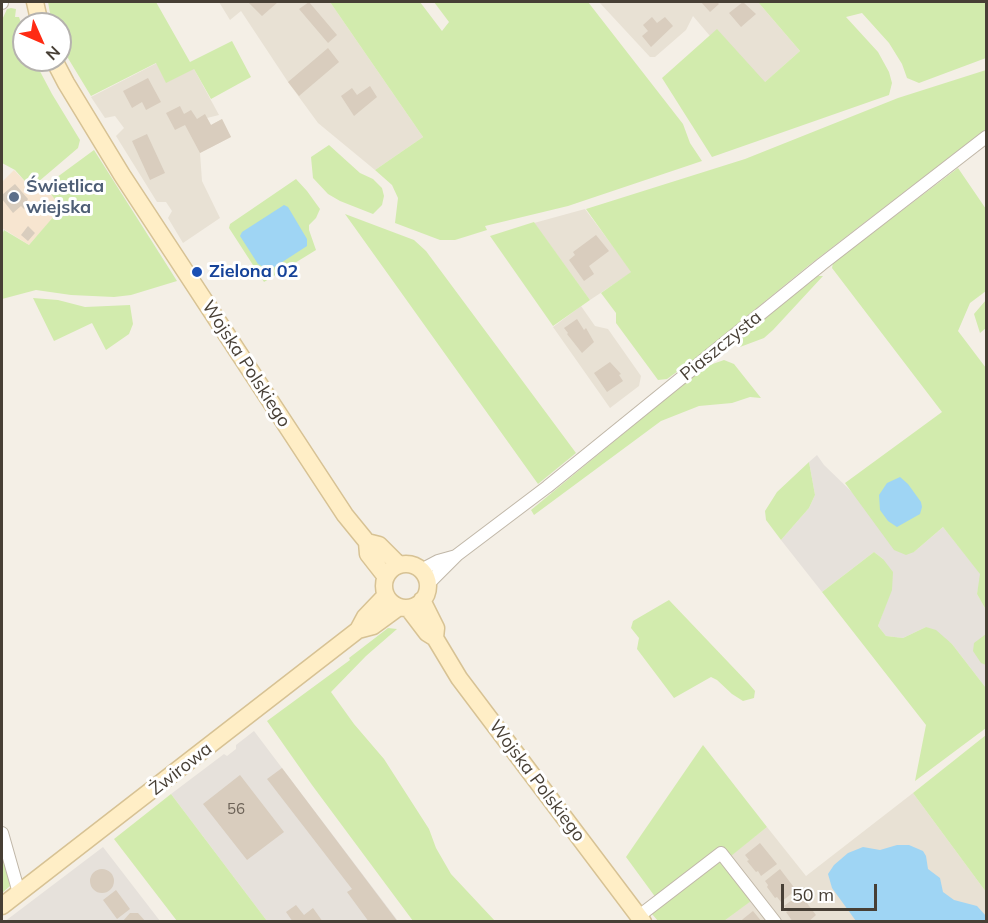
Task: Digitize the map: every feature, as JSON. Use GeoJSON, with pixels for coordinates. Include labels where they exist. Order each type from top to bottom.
{"type":"FeatureCollection","features":[{"type":"Feature","properties":{"kind":"street","name":"Wojska Polskiego"},"geometry":{"type":"LineString","coordinates":[[60,72],[122,175],[345,515],[367,542],[379,546],[399,566]]}},
{"type":"Feature","properties":{"kind":"street","name":"Piaszczysta"},"geometry":{"type":"LineString","coordinates":[[415,594],[457,555],[547,488],[822,264],[987,137]]}},
{"type":"Feature","properties":{"kind":"street","name":"Wojska Polskiego"},"geometry":{"type":"LineString","coordinates":[[367,542],[368,555],[386,577]]}},
{"type":"Feature","properties":{"kind":"street"},"geometry":{"type":"LineString","coordinates":[[409,565],[415,594],[393,604],[386,595],[384,584],[391,570],[399,566],[409,565]]}},
{"type":"Feature","properties":{"kind":"street","name":"Wojska Polskiego"},"geometry":{"type":"LineString","coordinates":[[415,594],[427,633],[435,638],[459,678],[641,919]]}},
{"type":"Feature","properties":{"kind":"street","name":"Żwirowa"},"geometry":{"type":"LineString","coordinates":[[2,906],[358,630],[373,626],[415,594]]}},
{"type":"Feature","properties":{"kind":"street","name":"Żwirowa"},"geometry":{"type":"LineString","coordinates":[[358,630],[365,617],[386,595]]}},
{"type":"Feature","properties":{"kind":"street"},"geometry":{"type":"LineString","coordinates":[[2,832],[19,892]]}},
{"type":"Feature","properties":{"kind":"street"},"geometry":{"type":"LineString","coordinates":[[641,919],[721,853],[775,921]]}},
{"type":"Feature","properties":{"kind":"shaded area"},"geometry":{"type":"Polygon","coordinates":[[[219,2],[330,2],[423,137],[375,170],[318,123],[241,11],[230,20],[219,2]]]}},
{"type":"Feature","properties":{"kind":"shaded area"},"geometry":{"type":"Polygon","coordinates":[[[599,2],[758,2],[800,51],[764,83],[717,30],[710,36],[693,16],[686,30],[655,57],[650,57],[599,2]]]}},
{"type":"Feature","properties":{"kind":"shaded area"},"geometry":{"type":"Polygon","coordinates":[[[157,63],[194,69],[219,115],[207,118],[211,125],[222,119],[231,137],[200,153],[202,181],[220,218],[183,243],[168,218],[172,211],[166,202],[157,202],[116,136],[124,128],[115,116],[105,118],[91,97],[157,63]]]}},
{"type":"Feature","properties":{"kind":"shaded area"},"geometry":{"type":"Polygon","coordinates":[[[14,170],[31,188],[39,180],[62,208],[29,245],[2,228],[2,182],[14,170]]]}},
{"type":"Feature","properties":{"kind":"shaded area"},"geometry":{"type":"Polygon","coordinates":[[[585,209],[632,272],[590,300],[534,223],[585,209]]]}},
{"type":"Feature","properties":{"kind":"shaded area"},"geometry":{"type":"Polygon","coordinates":[[[581,306],[595,326],[608,329],[641,376],[639,386],[610,408],[553,327],[581,306]]]}},
{"type":"Feature","properties":{"kind":"shaded area"},"geometry":{"type":"Polygon","coordinates":[[[817,455],[824,465],[914,552],[943,527],[981,574],[977,594],[986,610],[986,688],[952,644],[926,627],[903,638],[886,636],[878,626],[891,590],[883,559],[874,552],[822,592],[781,540],[809,508],[815,495],[809,462],[817,455]]]}},
{"type":"Feature","properties":{"kind":"shaded area"},"geometry":{"type":"Polygon","coordinates":[[[254,731],[398,921],[267,921],[171,794],[224,754],[227,756],[236,749],[236,745],[254,731]]]}},
{"type":"Feature","properties":{"kind":"shaded area"},"geometry":{"type":"Polygon","coordinates":[[[913,793],[986,892],[986,921],[724,921],[750,901],[721,863],[767,827],[806,876],[913,793]]]}},
{"type":"Feature","properties":{"kind":"shaded area"},"geometry":{"type":"Polygon","coordinates":[[[103,847],[160,921],[4,922],[103,847]]]}},
{"type":"Feature","properties":{"kind":"green space"},"geometry":{"type":"Polygon","coordinates":[[[48,2],[156,2],[190,62],[232,41],[251,77],[211,99],[194,69],[166,83],[156,63],[91,96],[72,65],[72,12],[50,12],[48,2]]]}},
{"type":"Feature","properties":{"kind":"green space"},"geometry":{"type":"Polygon","coordinates":[[[330,2],[420,2],[442,31],[449,22],[434,2],[588,2],[683,124],[690,143],[702,161],[568,206],[485,226],[487,230],[455,240],[440,240],[395,223],[398,198],[392,185],[375,170],[423,137],[330,2]]]}},
{"type":"Feature","properties":{"kind":"green space"},"geometry":{"type":"Polygon","coordinates":[[[758,2],[986,2],[986,58],[919,83],[907,78],[902,64],[889,43],[862,13],[846,17],[878,52],[892,83],[889,95],[712,157],[662,78],[717,29],[765,82],[800,51],[758,2]]]}},
{"type":"Feature","properties":{"kind":"green space"},"geometry":{"type":"Polygon","coordinates":[[[7,9],[16,9],[16,12],[12,12],[12,72],[40,72],[80,140],[78,148],[31,188],[15,170],[2,163],[2,20],[7,9]]]}},
{"type":"Feature","properties":{"kind":"green space"},"geometry":{"type":"Polygon","coordinates":[[[986,70],[986,129],[808,266],[696,358],[667,379],[658,380],[616,323],[616,313],[601,293],[631,272],[586,209],[745,159],[898,98],[986,70]]]}},
{"type":"Feature","properties":{"kind":"green space"},"geometry":{"type":"Polygon","coordinates":[[[329,145],[360,173],[373,179],[382,188],[384,196],[382,205],[373,214],[328,194],[313,178],[311,157],[329,145]]]}},
{"type":"Feature","properties":{"kind":"green space"},"geometry":{"type":"Polygon","coordinates":[[[94,150],[177,281],[131,295],[114,297],[71,295],[36,290],[2,299],[2,235],[4,230],[29,245],[61,208],[45,186],[94,150]]]}},
{"type":"Feature","properties":{"kind":"green space"},"geometry":{"type":"Polygon","coordinates":[[[958,168],[986,209],[986,291],[970,303],[958,331],[986,368],[986,610],[977,594],[980,574],[943,527],[914,552],[906,555],[894,550],[845,483],[942,412],[832,268],[833,263],[958,168]]]}},
{"type":"Feature","properties":{"kind":"green space"},"geometry":{"type":"Polygon","coordinates":[[[296,179],[320,209],[316,218],[309,225],[316,250],[264,282],[229,228],[230,224],[296,179]]]}},
{"type":"Feature","properties":{"kind":"green space"},"geometry":{"type":"Polygon","coordinates":[[[345,214],[414,240],[426,251],[576,453],[538,484],[345,214]]]}},
{"type":"Feature","properties":{"kind":"green space"},"geometry":{"type":"Polygon","coordinates":[[[534,222],[590,300],[553,326],[490,236],[534,222]]]}},
{"type":"Feature","properties":{"kind":"green space"},"geometry":{"type":"Polygon","coordinates":[[[818,276],[823,276],[773,330],[764,338],[740,347],[739,339],[742,335],[818,276]]]}},
{"type":"Feature","properties":{"kind":"green space"},"geometry":{"type":"Polygon","coordinates":[[[33,298],[58,300],[85,307],[130,305],[133,324],[129,334],[106,350],[92,323],[54,341],[33,298]]]}},
{"type":"Feature","properties":{"kind":"green space"},"geometry":{"type":"Polygon","coordinates":[[[986,300],[986,328],[980,333],[974,314],[986,300]]]}},
{"type":"Feature","properties":{"kind":"green space"},"geometry":{"type":"Polygon","coordinates":[[[724,360],[734,364],[761,398],[750,397],[732,403],[699,406],[661,421],[534,515],[531,510],[704,367],[724,360]]]}},
{"type":"Feature","properties":{"kind":"green space"},"geometry":{"type":"Polygon","coordinates":[[[809,462],[815,495],[809,508],[781,540],[766,520],[765,511],[777,492],[809,462]]]}},
{"type":"Feature","properties":{"kind":"green space"},"geometry":{"type":"Polygon","coordinates":[[[874,552],[893,572],[892,590],[878,626],[886,636],[903,638],[926,627],[936,630],[952,644],[986,688],[986,728],[915,781],[926,725],[822,592],[874,552]]]}},
{"type":"Feature","properties":{"kind":"green space"},"geometry":{"type":"Polygon","coordinates":[[[669,600],[749,684],[755,691],[754,698],[743,701],[711,677],[674,698],[637,649],[639,638],[631,628],[633,621],[669,600]]]}},
{"type":"Feature","properties":{"kind":"green space"},"geometry":{"type":"Polygon","coordinates":[[[388,628],[397,629],[366,656],[331,692],[354,724],[384,759],[429,829],[436,848],[451,874],[495,921],[413,921],[267,721],[350,660],[349,658],[388,628]]]}},
{"type":"Feature","properties":{"kind":"green space"},"geometry":{"type":"Polygon","coordinates":[[[986,634],[986,665],[981,663],[973,651],[974,643],[986,634]]]}},
{"type":"Feature","properties":{"kind":"green space"},"geometry":{"type":"Polygon","coordinates":[[[986,735],[986,892],[913,793],[986,735]]]}},
{"type":"Feature","properties":{"kind":"green space"},"geometry":{"type":"Polygon","coordinates":[[[703,745],[767,827],[731,856],[722,846],[656,898],[626,857],[703,745]]]}},
{"type":"Feature","properties":{"kind":"green space"},"geometry":{"type":"Polygon","coordinates":[[[171,794],[267,921],[177,921],[114,839],[171,794]]]}},
{"type":"Feature","properties":{"kind":"green space"},"geometry":{"type":"Polygon","coordinates":[[[5,859],[10,886],[2,893],[2,862],[5,859]]]}},
{"type":"Feature","properties":{"kind":"green space"},"geometry":{"type":"Polygon","coordinates":[[[721,863],[751,901],[724,921],[658,921],[652,914],[721,863]]]}},
{"type":"Feature","properties":{"kind":"water"},"geometry":{"type":"Polygon","coordinates":[[[284,205],[288,207],[307,239],[307,246],[273,268],[267,269],[258,264],[240,236],[242,232],[284,205]]]}},
{"type":"Feature","properties":{"kind":"water"},"geometry":{"type":"Polygon","coordinates":[[[900,477],[908,484],[922,507],[920,514],[897,527],[888,521],[880,510],[879,495],[887,483],[900,477]]]}},
{"type":"Feature","properties":{"kind":"water"},"geometry":{"type":"Polygon","coordinates":[[[897,845],[909,845],[923,851],[928,869],[940,878],[943,892],[954,900],[977,906],[986,916],[986,921],[856,921],[832,888],[828,874],[834,865],[848,853],[863,847],[880,850],[897,845]]]}},
{"type":"Feature","properties":{"kind":"building"},"geometry":{"type":"Polygon","coordinates":[[[248,2],[278,2],[262,16],[248,2]]]}},
{"type":"Feature","properties":{"kind":"building"},"geometry":{"type":"Polygon","coordinates":[[[309,2],[337,35],[328,43],[299,9],[309,2]]]}},
{"type":"Feature","properties":{"kind":"building"},"geometry":{"type":"Polygon","coordinates":[[[701,2],[717,2],[719,4],[710,12],[701,2]]]}},
{"type":"Feature","properties":{"kind":"building"},"geometry":{"type":"Polygon","coordinates":[[[743,2],[756,14],[741,27],[729,13],[743,2]]]}},
{"type":"Feature","properties":{"kind":"building"},"geometry":{"type":"Polygon","coordinates":[[[652,17],[657,23],[665,17],[673,26],[651,47],[642,36],[648,31],[643,25],[652,17]]]}},
{"type":"Feature","properties":{"kind":"building"},"geometry":{"type":"Polygon","coordinates":[[[328,48],[339,62],[299,96],[288,82],[328,48]]]}},
{"type":"Feature","properties":{"kind":"building"},"geometry":{"type":"Polygon","coordinates":[[[148,78],[161,102],[146,110],[142,102],[132,108],[123,91],[148,78]]]}},
{"type":"Feature","properties":{"kind":"building"},"geometry":{"type":"Polygon","coordinates":[[[370,86],[377,97],[354,116],[341,96],[352,88],[357,95],[370,86]]]}},
{"type":"Feature","properties":{"kind":"building"},"geometry":{"type":"Polygon","coordinates":[[[180,106],[184,114],[191,110],[197,119],[205,114],[211,125],[222,119],[231,137],[200,153],[185,125],[175,130],[166,113],[180,106]]]}},
{"type":"Feature","properties":{"kind":"building"},"geometry":{"type":"Polygon","coordinates":[[[147,134],[165,173],[150,180],[132,141],[147,134]]]}},
{"type":"Feature","properties":{"kind":"building","name":"Świetlica wiejska"},"geometry":{"type":"Polygon","coordinates":[[[15,184],[28,199],[26,202],[29,205],[24,209],[21,206],[13,213],[2,199],[2,195],[15,184]]]}},
{"type":"Feature","properties":{"kind":"building"},"geometry":{"type":"Polygon","coordinates":[[[28,226],[35,233],[28,241],[21,235],[28,226]]]}},
{"type":"Feature","properties":{"kind":"building"},"geometry":{"type":"Polygon","coordinates":[[[596,235],[609,251],[589,266],[594,274],[584,281],[569,260],[575,255],[573,252],[596,235]]]}},
{"type":"Feature","properties":{"kind":"building"},"geometry":{"type":"Polygon","coordinates":[[[577,319],[584,330],[586,328],[594,342],[582,353],[564,328],[577,319]]]}},
{"type":"Feature","properties":{"kind":"building"},"geometry":{"type":"Polygon","coordinates":[[[610,362],[621,374],[619,375],[623,381],[607,392],[594,373],[610,362]]]}},
{"type":"Feature","properties":{"kind":"building"},"geometry":{"type":"Polygon","coordinates":[[[282,768],[398,922],[369,922],[347,892],[352,889],[267,779],[282,768]]]}},
{"type":"Feature","properties":{"kind":"building"},"geometry":{"type":"Polygon","coordinates":[[[240,775],[284,832],[247,860],[203,804],[240,775]]]}},
{"type":"Feature","properties":{"kind":"building"},"geometry":{"type":"Polygon","coordinates":[[[760,843],[777,864],[761,876],[747,861],[749,860],[745,855],[760,843]]]}},
{"type":"Feature","properties":{"kind":"building"},"geometry":{"type":"Polygon","coordinates":[[[97,869],[107,869],[114,876],[114,886],[107,893],[97,893],[90,886],[90,876],[97,869]]]}},
{"type":"Feature","properties":{"kind":"building"},"geometry":{"type":"Polygon","coordinates":[[[780,869],[796,890],[781,902],[777,897],[775,898],[765,881],[780,869]]]}},
{"type":"Feature","properties":{"kind":"building"},"geometry":{"type":"Polygon","coordinates":[[[116,890],[130,909],[117,919],[103,900],[116,890]]]}},
{"type":"Feature","properties":{"kind":"building"},"geometry":{"type":"Polygon","coordinates":[[[800,894],[816,915],[808,922],[793,922],[784,906],[800,894]]]}},
{"type":"Feature","properties":{"kind":"building"},"geometry":{"type":"Polygon","coordinates":[[[296,905],[304,915],[313,908],[323,922],[293,922],[286,912],[296,905]]]}},
{"type":"Feature","properties":{"kind":"building"},"geometry":{"type":"Polygon","coordinates":[[[753,911],[762,922],[740,922],[743,919],[753,911]]]}},
{"type":"Feature","properties":{"kind":"building"},"geometry":{"type":"Polygon","coordinates":[[[130,913],[138,913],[146,922],[122,922],[130,913]]]}},
{"type":"Feature","properties":{"kind":"place","name":"Świetlica wiejska"},"geometry":{"type":"Point","coordinates":[14,197]}},
{"type":"Feature","properties":{"kind":"place","name":"Zielona 02"},"geometry":{"type":"Point","coordinates":[197,272]}}]}
